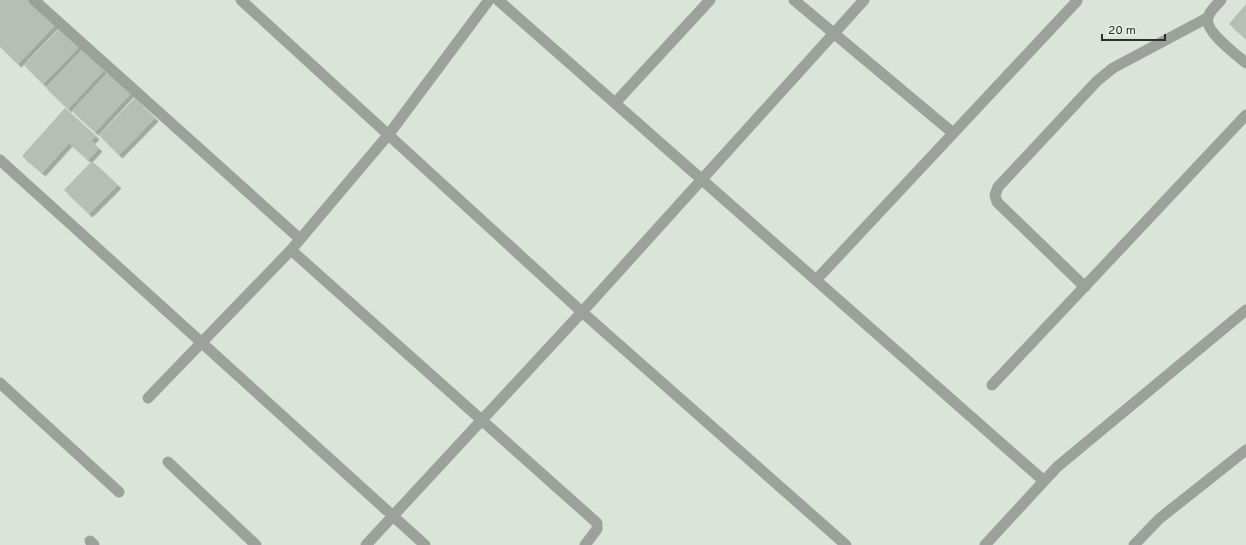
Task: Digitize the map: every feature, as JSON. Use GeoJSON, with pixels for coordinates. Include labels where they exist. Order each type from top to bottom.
{"type":"FeatureCollection","features":[{"type":"Feature","properties":{"kind":"street"},"geometry":{"type":"LineString","coordinates":[[34,0],[300,239]]}},
{"type":"Feature","properties":{"kind":"street"},"geometry":{"type":"LineString","coordinates":[[241,0],[582,312],[846,545]]}},
{"type":"Feature","properties":{"kind":"street"},"geometry":{"type":"LineString","coordinates":[[148,398],[291,250],[389,134],[488,0]]}},
{"type":"Feature","properties":{"kind":"street"},"geometry":{"type":"LineString","coordinates":[[498,0],[1044,481]]}},
{"type":"Feature","properties":{"kind":"street"},"geometry":{"type":"LineString","coordinates":[[615,104],[710,0]]}},
{"type":"Feature","properties":{"kind":"street"},"geometry":{"type":"LineString","coordinates":[[794,0],[953,133]]}},
{"type":"Feature","properties":{"kind":"street"},"geometry":{"type":"LineString","coordinates":[[366,545],[582,312],[864,0]]}},
{"type":"Feature","properties":{"kind":"street"},"geometry":{"type":"LineString","coordinates":[[1221,0],[1213,9],[1208,18],[1208,26],[1214,34],[1246,63]]}},
{"type":"Feature","properties":{"kind":"street"},"geometry":{"type":"LineString","coordinates":[[816,280],[1077,2]]}},
{"type":"Feature","properties":{"kind":"street"},"geometry":{"type":"LineString","coordinates":[[1084,287],[997,202],[995,195],[998,187],[1097,81],[1108,72],[1208,18]]}},
{"type":"Feature","properties":{"kind":"street"},"geometry":{"type":"LineString","coordinates":[[992,385],[1246,115]]}},
{"type":"Feature","properties":{"kind":"street"},"geometry":{"type":"LineString","coordinates":[[0,160],[425,545]]}},
{"type":"Feature","properties":{"kind":"street"},"geometry":{"type":"LineString","coordinates":[[291,250],[596,523],[597,529],[585,545]]}},
{"type":"Feature","properties":{"kind":"street"},"geometry":{"type":"LineString","coordinates":[[985,545],[1057,467],[1246,310]]}},
{"type":"Feature","properties":{"kind":"street"},"geometry":{"type":"LineString","coordinates":[[0,383],[120,492]]}},
{"type":"Feature","properties":{"kind":"street"},"geometry":{"type":"LineString","coordinates":[[1134,545],[1159,519],[1246,450]]}},
{"type":"Feature","properties":{"kind":"street"},"geometry":{"type":"LineString","coordinates":[[168,462],[256,545]]}},
{"type":"Feature","properties":{"kind":"building"},"geometry":{"type":"Polygon","coordinates":[[[0,0],[30,0],[56,24],[18,64],[0,47],[0,0]]]}},
{"type":"Feature","properties":{"kind":"building"},"geometry":{"type":"Polygon","coordinates":[[[1246,4],[1246,39],[1229,24],[1246,4]]]}},
{"type":"Feature","properties":{"kind":"building"},"geometry":{"type":"Polygon","coordinates":[[[60,28],[79,47],[43,84],[24,65],[60,28]]]}},
{"type":"Feature","properties":{"kind":"building"},"geometry":{"type":"Polygon","coordinates":[[[82,50],[104,70],[68,109],[46,88],[82,50]]]}},
{"type":"Feature","properties":{"kind":"building"},"geometry":{"type":"Polygon","coordinates":[[[110,71],[132,92],[95,132],[72,111],[110,71]]]}},
{"type":"Feature","properties":{"kind":"building"},"geometry":{"type":"Polygon","coordinates":[[[135,98],[155,118],[119,155],[99,135],[135,98]]]}},
{"type":"Feature","properties":{"kind":"building"},"geometry":{"type":"Polygon","coordinates":[[[65,108],[96,136],[91,141],[99,148],[88,160],[69,143],[42,173],[22,156],[65,108]]]}},
{"type":"Feature","properties":{"kind":"building"},"geometry":{"type":"Polygon","coordinates":[[[92,161],[118,185],[89,214],[64,190],[92,161]]]}}]}
